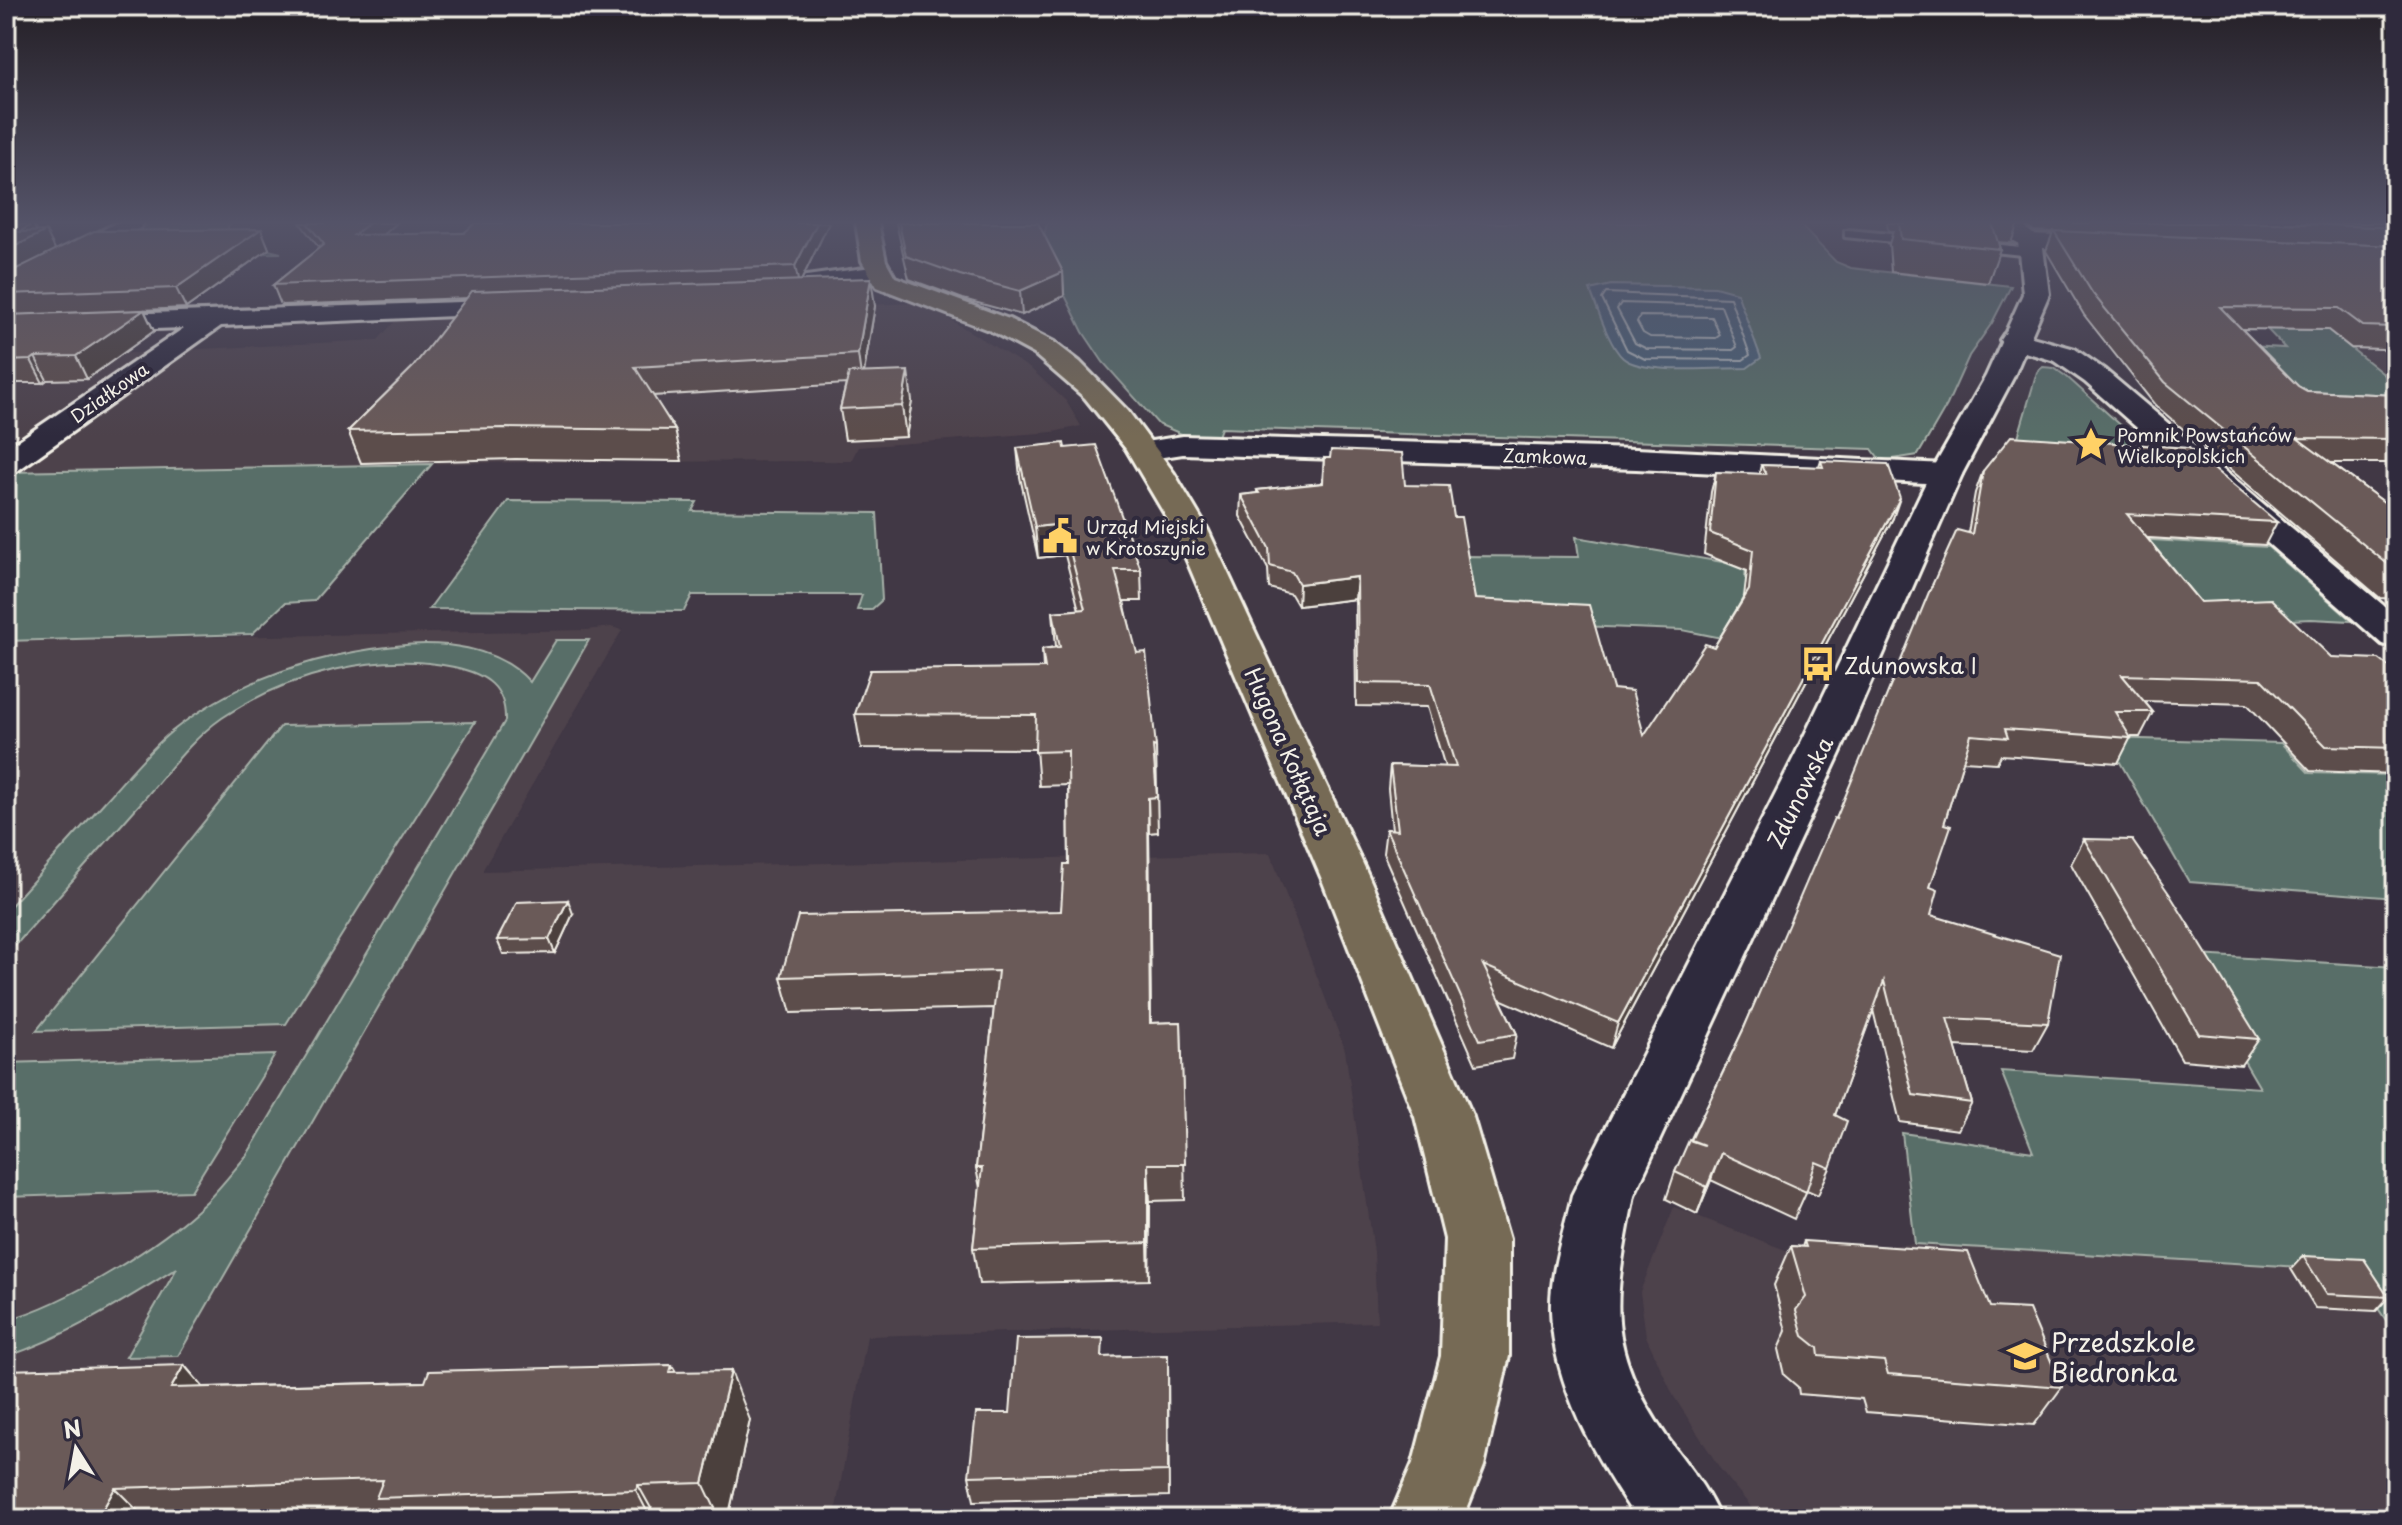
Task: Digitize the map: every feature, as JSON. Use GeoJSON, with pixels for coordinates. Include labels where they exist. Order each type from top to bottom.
{"type":"FeatureCollection","features":[{"type":"Feature","properties":{"kind":"main road","name":"Hugona Kołłątaja"},"geometry":{"type":"LineString","coordinates":[[922,294],[1017,332],[1040,346],[1087,385],[1144,451],[1165,481],[1191,530],[1345,877],[1444,1117],[1477,1239],[1475,1356],[1448,1466],[1426,1519]]}},
{"type":"Feature","properties":{"kind":"street"},"geometry":{"type":"LineString","coordinates":[[746,295],[793,294]]}},
{"type":"Feature","properties":{"kind":"street","name":"Zdunowska"},"geometry":{"type":"LineString","coordinates":[[1683,1519],[1637,1458],[1609,1411],[1588,1351],[1585,1289],[1603,1195],[1811,767],[1946,474],[2000,376],[2036,294]]}},
{"type":"Feature","properties":{"kind":"street"},"geometry":{"type":"LineString","coordinates":[[6,326],[538,307]]}},
{"type":"Feature","properties":{"kind":"street","name":"Działkowa"},"geometry":{"type":"LineString","coordinates":[[6,464],[213,320]]}},
{"type":"Feature","properties":{"kind":"street"},"geometry":{"type":"LineString","coordinates":[[2014,340],[2065,355],[2095,376],[2396,636]]}},
{"type":"Feature","properties":{"kind":"street","name":"Zamkowa"},"geometry":{"type":"LineString","coordinates":[[1144,451],[1183,445],[1636,459],[1946,474]]}},
{"type":"Feature","properties":{"kind":"shaded area"},"geometry":{"type":"Polygon","coordinates":[[[796,302],[794,308],[915,303],[931,308],[1031,369],[1066,401],[1081,426],[1053,432],[858,447],[851,461],[536,462],[6,472],[182,350],[378,340],[396,320],[796,302]]]}},
{"type":"Feature","properties":{"kind":"shaded area"},"geometry":{"type":"Polygon","coordinates":[[[2396,331],[2396,384],[2351,348],[2396,331]]]}},
{"type":"Feature","properties":{"kind":"shaded area"},"geometry":{"type":"Polygon","coordinates":[[[151,353],[6,455],[6,354],[151,353]]]}},
{"type":"Feature","properties":{"kind":"shaded area"},"geometry":{"type":"Polygon","coordinates":[[[611,627],[622,630],[482,871],[1270,853],[1345,1050],[1374,1252],[1377,1322],[867,1336],[834,1519],[6,1519],[6,641],[587,630],[611,627]]]}},
{"type":"Feature","properties":{"kind":"shaded area","name":"Przedszkole Biedronka"},"geometry":{"type":"Polygon","coordinates":[[[1674,1207],[1788,1251],[1915,1244],[2353,1270],[2396,1335],[2396,1519],[1761,1519],[1721,1470],[1673,1395],[1646,1336],[1640,1292],[1674,1207]]]}},
{"type":"Feature","properties":{"kind":"green space"},"geometry":{"type":"Polygon","coordinates":[[[1064,294],[2007,294],[1992,323],[1969,356],[1947,405],[1918,455],[1881,461],[1872,449],[1221,428],[1217,439],[1186,436],[1158,424],[1103,362],[1083,332],[1064,294]]]}},
{"type":"Feature","properties":{"kind":"green space"},"geometry":{"type":"Polygon","coordinates":[[[2267,329],[2328,330],[2396,384],[2396,430],[2279,401],[2229,345],[2285,348],[2267,329]]]}},
{"type":"Feature","properties":{"kind":"green space"},"geometry":{"type":"Polygon","coordinates":[[[2043,367],[2054,368],[2067,377],[2163,463],[2013,454],[2037,372],[2043,367]]]}},
{"type":"Feature","properties":{"kind":"green space"},"geometry":{"type":"Polygon","coordinates":[[[432,464],[314,601],[285,603],[252,634],[6,641],[6,472],[432,464]]]}},
{"type":"Feature","properties":{"kind":"green space"},"geometry":{"type":"Polygon","coordinates":[[[508,501],[697,502],[692,511],[877,513],[882,600],[871,610],[857,610],[862,595],[692,595],[684,611],[429,609],[508,501]]]}},
{"type":"Feature","properties":{"kind":"green space"},"geometry":{"type":"Polygon","coordinates":[[[1576,537],[1746,566],[1745,578],[1753,579],[1722,638],[1682,630],[1473,622],[1462,556],[1579,557],[1576,537]]]}},
{"type":"Feature","properties":{"kind":"green space"},"geometry":{"type":"Polygon","coordinates":[[[2119,538],[2268,547],[2352,621],[2311,619],[2189,624],[2119,538]]]}},
{"type":"Feature","properties":{"kind":"green space"},"geometry":{"type":"Polygon","coordinates":[[[556,640],[589,640],[178,1356],[126,1357],[177,1268],[73,1329],[6,1357],[6,1320],[57,1301],[139,1254],[207,1201],[247,1155],[505,721],[502,699],[492,684],[476,674],[425,663],[394,662],[334,670],[275,689],[222,718],[199,737],[6,956],[6,911],[163,739],[196,714],[249,684],[305,663],[364,650],[412,644],[449,645],[485,653],[502,660],[530,682],[556,640]]]}},
{"type":"Feature","properties":{"kind":"green space"},"geometry":{"type":"Polygon","coordinates":[[[475,722],[286,1024],[36,1031],[281,726],[475,722]]]}},
{"type":"Feature","properties":{"kind":"green space"},"geometry":{"type":"Polygon","coordinates":[[[2106,738],[2281,743],[2309,773],[2396,775],[2396,898],[2189,882],[2106,738]]]}},
{"type":"Feature","properties":{"kind":"green space"},"geometry":{"type":"Polygon","coordinates":[[[2181,954],[2396,967],[2396,1335],[2352,1270],[1915,1244],[1902,1133],[2033,1152],[2001,1071],[2260,1088],[2181,954]]]}},
{"type":"Feature","properties":{"kind":"green space"},"geometry":{"type":"Polygon","coordinates":[[[275,1055],[191,1191],[6,1197],[6,1063],[275,1055]]]}},
{"type":"Feature","properties":{"kind":"water"},"geometry":{"type":"Polygon","coordinates":[[[1592,294],[1737,294],[1761,358],[1747,368],[1647,367],[1623,358],[1604,326],[1592,294]]]}},
{"type":"Feature","properties":{"kind":"building"},"geometry":{"type":"Polygon","coordinates":[[[470,294],[868,294],[858,354],[635,367],[675,430],[504,428],[348,431],[413,367],[470,294]]]}},
{"type":"Feature","properties":{"kind":"building"},"geometry":{"type":"Polygon","coordinates":[[[2093,294],[2396,294],[2396,328],[2363,326],[2339,308],[2220,307],[2298,386],[2307,391],[2396,395],[2396,439],[2297,438],[2396,511],[2396,571],[2165,382],[2093,294]]]}},
{"type":"Feature","properties":{"kind":"building"},"geometry":{"type":"Polygon","coordinates":[[[144,310],[76,356],[6,361],[6,315],[144,310]]]}},
{"type":"Feature","properties":{"kind":"building"},"geometry":{"type":"Polygon","coordinates":[[[908,371],[902,406],[840,409],[849,373],[908,371]]]}},
{"type":"Feature","properties":{"kind":"building"},"geometry":{"type":"Polygon","coordinates":[[[2011,436],[2189,448],[2277,522],[2127,514],[2200,602],[2271,599],[2331,657],[2379,659],[2388,666],[2396,667],[2396,748],[2326,746],[2261,679],[2122,675],[2153,712],[2115,712],[2131,738],[2005,729],[2008,738],[1971,735],[1944,824],[1951,826],[1930,887],[1938,890],[1931,915],[2060,954],[2048,1023],[1947,1018],[1972,1103],[1913,1095],[1884,981],[1835,1115],[1847,1121],[1830,1168],[1816,1162],[1806,1192],[1721,1153],[1707,1187],[1675,1172],[1689,1140],[1704,1145],[1691,1140],[1836,819],[1957,530],[1972,534],[1983,471],[2011,436]]]}},
{"type":"Feature","properties":{"kind":"building"},"geometry":{"type":"Polygon","coordinates":[[[1064,443],[1065,448],[1096,445],[1141,570],[1115,570],[1137,653],[1146,652],[1156,747],[1153,746],[1157,797],[1148,798],[1150,1023],[1181,1022],[1185,1164],[1148,1164],[1148,1243],[973,1248],[982,1168],[976,1168],[998,971],[781,977],[798,916],[1061,911],[1064,864],[1069,864],[1068,751],[1035,752],[1036,715],[855,714],[870,670],[1045,668],[1042,649],[1060,647],[1053,612],[1085,609],[1063,524],[1035,527],[1017,448],[1064,443]]]}},
{"type":"Feature","properties":{"kind":"building"},"geometry":{"type":"Polygon","coordinates":[[[1331,450],[1402,453],[1405,485],[1449,486],[1454,517],[1461,517],[1475,599],[1589,605],[1613,689],[1632,691],[1644,735],[1705,644],[1714,647],[1749,590],[1753,550],[1710,533],[1716,472],[1766,474],[1761,465],[1823,467],[1821,461],[1888,464],[1900,498],[1618,1023],[1483,965],[1517,1034],[1480,1040],[1386,829],[1398,830],[1390,765],[1456,767],[1430,684],[1358,683],[1357,577],[1299,584],[1292,572],[1270,566],[1269,548],[1241,495],[1259,493],[1257,490],[1323,483],[1324,458],[1330,458],[1331,450]]]}},
{"type":"Feature","properties":{"kind":"building"},"geometry":{"type":"Polygon","coordinates":[[[2084,839],[2132,840],[2170,895],[2259,1039],[2199,1034],[2084,839]]]}},
{"type":"Feature","properties":{"kind":"building"},"geometry":{"type":"Polygon","coordinates":[[[568,900],[549,939],[497,940],[517,902],[568,900]]]}},
{"type":"Feature","properties":{"kind":"building"},"geometry":{"type":"Polygon","coordinates":[[[1804,1241],[1968,1252],[1990,1307],[2029,1309],[2062,1387],[1888,1374],[1884,1361],[1819,1356],[1818,1348],[1803,1336],[1796,1310],[1806,1297],[1791,1246],[1806,1247],[1804,1241]]]}},
{"type":"Feature","properties":{"kind":"building"},"geometry":{"type":"Polygon","coordinates":[[[2303,1256],[2364,1259],[2389,1297],[2327,1294],[2303,1256]]]}},
{"type":"Feature","properties":{"kind":"building"},"geometry":{"type":"Polygon","coordinates":[[[1103,1338],[1102,1357],[1168,1355],[1168,1471],[969,1476],[976,1413],[1010,1413],[1016,1339],[1103,1338]]]}},
{"type":"Feature","properties":{"kind":"building"},"geometry":{"type":"Polygon","coordinates":[[[184,1365],[171,1388],[425,1382],[429,1371],[672,1365],[670,1372],[731,1371],[703,1483],[638,1485],[636,1490],[376,1498],[383,1480],[115,1488],[99,1516],[6,1519],[6,1370],[184,1365]]]}},
{"type":"Feature","properties":{"kind":"place","name":"Pomnik Powstańców Wielkopolskich"},"geometry":{"type":"Point","coordinates":[2091,444]}},
{"type":"Feature","properties":{"kind":"place","name":"Urząd Miejski w Krotoszynie"},"geometry":{"type":"Point","coordinates":[1060,536]}},
{"type":"Feature","properties":{"kind":"place","name":"Zdunowska I"},"geometry":{"type":"Point","coordinates":[1818,664]}},
{"type":"Feature","properties":{"kind":"place","name":"Przedszkole Biedronka"},"geometry":{"type":"Point","coordinates":[2025,1356]}}]}
